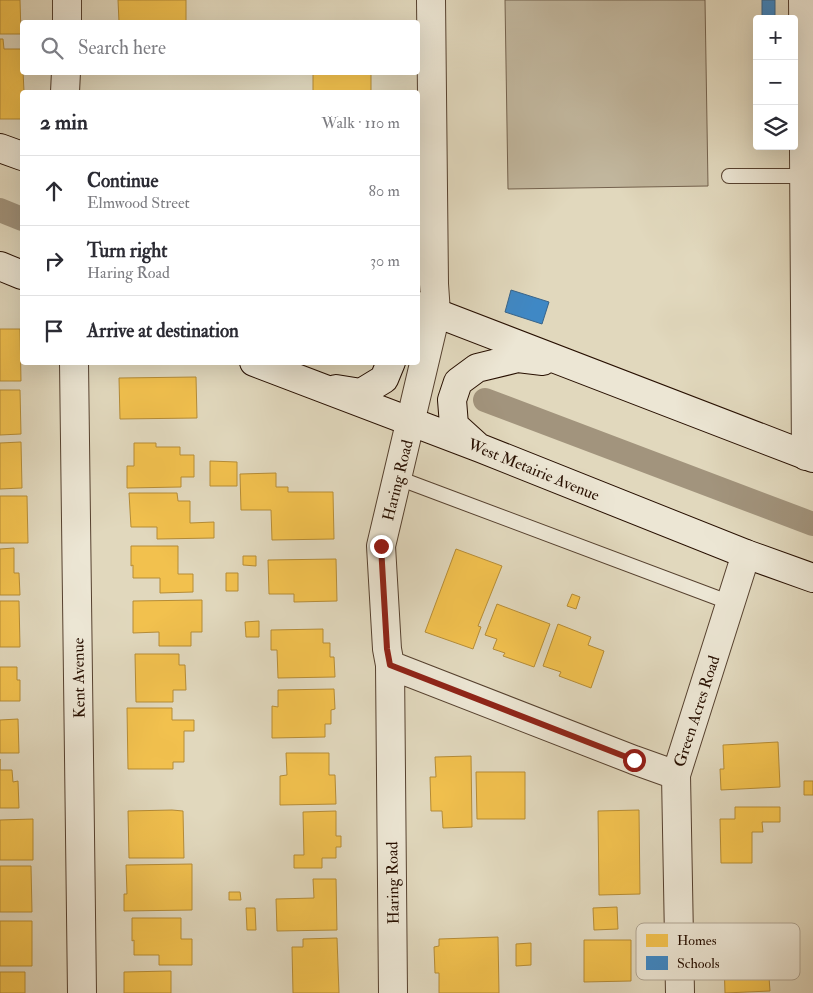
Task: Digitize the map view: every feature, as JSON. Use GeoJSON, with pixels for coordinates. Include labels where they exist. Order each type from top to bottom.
{"type":"FeatureCollection","features":[{"type":"Feature","properties":{"kind":"street"},"geometry":{"type":"LineString","coordinates":[[67,0],[67,20]]}},
{"type":"Feature","properties":{"kind":"street","name":"Haring Road"},"geometry":{"type":"LineString","coordinates":[[420,359],[427,310],[434,284],[431,0]]}},
{"type":"Feature","properties":{"kind":"street"},"geometry":{"type":"LineString","coordinates":[[427,310],[809,457],[803,0]]}},
{"type":"Feature","properties":{"kind":"street"},"geometry":{"type":"LineString","coordinates":[[65,90],[66,75]]}},
{"type":"Feature","properties":{"kind":"street"},"geometry":{"type":"LineString","coordinates":[[0,148],[20,155]]}},
{"type":"Feature","properties":{"kind":"street"},"geometry":{"type":"LineString","coordinates":[[0,266],[20,274]]}},
{"type":"Feature","properties":{"kind":"street"},"geometry":{"type":"LineString","coordinates":[[480,448],[454,425],[452,400],[458,382],[476,368],[518,358],[572,365]]}},
{"type":"Feature","properties":{"kind":"street","name":"Kent Avenue"},"geometry":{"type":"LineString","coordinates":[[74,365],[82,993]]}},
{"type":"Feature","properties":{"kind":"street","name":"West Metairie Avenue"},"geometry":{"type":"LineString","coordinates":[[262,365],[480,448],[746,554],[813,578]]}},
{"type":"Feature","properties":{"kind":"street"},"geometry":{"type":"LineString","coordinates":[[319,387],[361,393],[384,379],[390,365]]}},
{"type":"Feature","properties":{"kind":"street","name":"Haring Road"},"geometry":{"type":"LineString","coordinates":[[393,993],[390,665],[387,649],[381,546],[411,422],[419,365]]}},
{"type":"Feature","properties":{"kind":"street","name":"Green Acres Road"},"geometry":{"type":"LineString","coordinates":[[679,923],[676,775],[746,554]]}},
{"type":"Feature","properties":{"kind":"street"},"geometry":{"type":"LineString","coordinates":[[390,665],[676,775]]}},
{"type":"Feature","properties":{"kind":"street","name":"Green Acres Road"},"geometry":{"type":"LineString","coordinates":[[680,980],[680,993]]}},
{"type":"Feature","properties":{"kind":"lane"},"geometry":{"type":"LineString","coordinates":[[729,176],[804,176]]}},
{"type":"Feature","properties":{"kind":"lane"},"geometry":{"type":"LineString","coordinates":[[398,478],[731,603]]}},
{"type":"Feature","properties":{"kind":"shaded area"},"geometry":{"type":"Polygon","coordinates":[[[505,0],[705,0],[708,186],[508,189],[505,0]]]}},
{"type":"Feature","properties":{"kind":"building: Homes"},"geometry":{"type":"Polygon","coordinates":[[[0,0],[20,0],[20,34],[0,34],[0,0]]]}},
{"type":"Feature","properties":{"kind":"building: Homes"},"geometry":{"type":"Polygon","coordinates":[[[118,0],[186,0],[186,20],[119,20],[118,0]]]}},
{"type":"Feature","properties":{"kind":"building: Homes"},"geometry":{"type":"Polygon","coordinates":[[[0,39],[3,39],[4,49],[20,49],[20,75],[23,75],[24,90],[20,90],[20,119],[0,119],[0,39]]]}},
{"type":"Feature","properties":{"kind":"building: Homes"},"geometry":{"type":"Polygon","coordinates":[[[313,75],[371,75],[371,90],[313,90],[313,75]]]}},
{"type":"Feature","properties":{"kind":"building: Homes"},"geometry":{"type":"Polygon","coordinates":[[[0,329],[20,329],[21,381],[0,381],[0,329]]]}},
{"type":"Feature","properties":{"kind":"building: Homes"},"geometry":{"type":"Polygon","coordinates":[[[196,377],[197,418],[120,419],[119,378],[196,377]]]}},
{"type":"Feature","properties":{"kind":"building: Homes"},"geometry":{"type":"Polygon","coordinates":[[[0,390],[20,390],[21,434],[0,435],[0,390]]]}},
{"type":"Feature","properties":{"kind":"building: Homes"},"geometry":{"type":"Polygon","coordinates":[[[21,442],[22,488],[0,489],[0,443],[21,442]]]}},
{"type":"Feature","properties":{"kind":"building: Homes"},"geometry":{"type":"Polygon","coordinates":[[[134,443],[156,443],[156,447],[180,447],[180,455],[194,455],[194,477],[181,477],[181,487],[127,488],[127,466],[134,466],[134,443]]]}},
{"type":"Feature","properties":{"kind":"building: Homes"},"geometry":{"type":"Polygon","coordinates":[[[210,461],[237,462],[237,486],[210,486],[210,461]]]}},
{"type":"Feature","properties":{"kind":"building: Homes"},"geometry":{"type":"Polygon","coordinates":[[[276,473],[276,487],[288,487],[288,492],[333,492],[334,539],[272,540],[271,510],[241,510],[240,474],[276,473]]]}},
{"type":"Feature","properties":{"kind":"building: Homes"},"geometry":{"type":"Polygon","coordinates":[[[129,493],[177,493],[178,501],[190,501],[190,523],[214,522],[214,538],[157,539],[157,527],[131,527],[129,493]]]}},
{"type":"Feature","properties":{"kind":"building: Homes"},"geometry":{"type":"Polygon","coordinates":[[[0,496],[27,496],[28,543],[0,543],[0,496]]]}},
{"type":"Feature","properties":{"kind":"building: Homes"},"geometry":{"type":"Polygon","coordinates":[[[131,546],[178,546],[178,574],[193,574],[193,592],[160,593],[160,578],[133,578],[131,546]]]}},
{"type":"Feature","properties":{"kind":"building: Homes"},"geometry":{"type":"Polygon","coordinates":[[[14,548],[14,573],[19,573],[20,595],[0,595],[0,549],[14,548]]]}},
{"type":"Feature","properties":{"kind":"building: Homes"},"geometry":{"type":"Polygon","coordinates":[[[456,549],[502,566],[478,626],[481,627],[473,649],[425,632],[456,549]]]}},
{"type":"Feature","properties":{"kind":"building: Homes"},"geometry":{"type":"Polygon","coordinates":[[[243,556],[256,556],[256,566],[243,565],[243,556]]]}},
{"type":"Feature","properties":{"kind":"building: Homes"},"geometry":{"type":"Polygon","coordinates":[[[336,559],[337,601],[294,602],[294,594],[269,594],[268,560],[336,559]]]}},
{"type":"Feature","properties":{"kind":"building: Homes"},"geometry":{"type":"Polygon","coordinates":[[[226,573],[238,573],[238,591],[226,591],[226,573]]]}},
{"type":"Feature","properties":{"kind":"building: Homes"},"geometry":{"type":"Polygon","coordinates":[[[572,594],[580,597],[576,609],[567,606],[572,594]]]}},
{"type":"Feature","properties":{"kind":"building: Homes"},"geometry":{"type":"Polygon","coordinates":[[[202,600],[202,632],[191,632],[191,646],[159,646],[159,632],[133,633],[133,601],[202,600]]]}},
{"type":"Feature","properties":{"kind":"building: Homes"},"geometry":{"type":"Polygon","coordinates":[[[0,601],[19,601],[20,647],[0,647],[0,601]]]}},
{"type":"Feature","properties":{"kind":"building: Homes"},"geometry":{"type":"Polygon","coordinates":[[[497,604],[550,624],[534,667],[503,656],[505,653],[493,649],[497,639],[485,635],[497,604]]]}},
{"type":"Feature","properties":{"kind":"building: Homes"},"geometry":{"type":"Polygon","coordinates":[[[259,621],[259,637],[246,637],[245,622],[259,621]]]}},
{"type":"Feature","properties":{"kind":"building: Homes"},"geometry":{"type":"Polygon","coordinates":[[[558,624],[591,637],[588,645],[604,651],[591,688],[559,676],[561,672],[543,666],[558,624]]]}},
{"type":"Feature","properties":{"kind":"building: Homes"},"geometry":{"type":"Polygon","coordinates":[[[323,629],[323,643],[330,643],[330,657],[334,657],[335,677],[278,678],[277,650],[271,650],[271,630],[323,629]]]}},
{"type":"Feature","properties":{"kind":"building: Homes"},"geometry":{"type":"Polygon","coordinates":[[[135,654],[179,654],[179,665],[185,665],[186,690],[173,690],[173,702],[136,702],[135,654]]]}},
{"type":"Feature","properties":{"kind":"building: Homes"},"geometry":{"type":"Polygon","coordinates":[[[0,667],[17,667],[17,680],[20,680],[20,701],[0,701],[0,667]]]}},
{"type":"Feature","properties":{"kind":"building: Homes"},"geometry":{"type":"Polygon","coordinates":[[[334,689],[335,709],[331,710],[331,724],[325,724],[325,737],[272,738],[272,706],[278,707],[278,690],[334,689]]]}},
{"type":"Feature","properties":{"kind":"building: Homes"},"geometry":{"type":"Polygon","coordinates":[[[127,708],[172,708],[172,720],[194,720],[194,731],[184,731],[184,762],[173,762],[173,769],[128,769],[127,708]]]}},
{"type":"Feature","properties":{"kind":"building: Homes"},"geometry":{"type":"Polygon","coordinates":[[[18,719],[19,753],[0,753],[0,720],[18,719]]]}},
{"type":"Feature","properties":{"kind":"building: Homes"},"geometry":{"type":"Polygon","coordinates":[[[778,742],[780,787],[721,790],[720,769],[724,769],[723,745],[778,742]]]}},
{"type":"Feature","properties":{"kind":"building: Homes"},"geometry":{"type":"Polygon","coordinates":[[[286,753],[329,753],[329,775],[335,775],[336,804],[280,805],[280,776],[287,775],[286,753]]]}},
{"type":"Feature","properties":{"kind":"building: Homes"},"geometry":{"type":"Polygon","coordinates":[[[471,756],[472,827],[443,828],[442,811],[431,811],[430,777],[436,777],[435,757],[471,756]]]}},
{"type":"Feature","properties":{"kind":"building: Homes"},"geometry":{"type":"Polygon","coordinates":[[[0,770],[12,770],[13,782],[18,781],[19,808],[0,808],[0,770]]]}},
{"type":"Feature","properties":{"kind":"building: Homes"},"geometry":{"type":"Polygon","coordinates":[[[476,772],[525,772],[525,819],[477,819],[476,772]]]}},
{"type":"Feature","properties":{"kind":"building: Homes"},"geometry":{"type":"Polygon","coordinates":[[[804,781],[813,781],[813,795],[804,795],[804,781]]]}},
{"type":"Feature","properties":{"kind":"building: Homes"},"geometry":{"type":"Polygon","coordinates":[[[735,807],[780,807],[780,822],[762,822],[763,832],[752,832],[752,863],[721,863],[720,819],[735,819],[735,807]]]}},
{"type":"Feature","properties":{"kind":"building: Homes"},"geometry":{"type":"Polygon","coordinates":[[[639,810],[640,894],[599,895],[598,811],[639,810]]]}},
{"type":"Feature","properties":{"kind":"building: Homes"},"geometry":{"type":"Polygon","coordinates":[[[128,811],[183,811],[184,858],[129,858],[128,811]]]}},
{"type":"Feature","properties":{"kind":"building: Homes"},"geometry":{"type":"Polygon","coordinates":[[[336,811],[336,836],[341,836],[341,847],[336,847],[336,858],[322,858],[322,868],[294,868],[294,855],[304,855],[303,812],[336,811]]]}},
{"type":"Feature","properties":{"kind":"building: Homes"},"geometry":{"type":"Polygon","coordinates":[[[33,819],[33,860],[0,860],[0,820],[33,819]]]}},
{"type":"Feature","properties":{"kind":"building: Homes"},"geometry":{"type":"Polygon","coordinates":[[[192,864],[192,910],[124,911],[124,894],[127,894],[126,865],[192,864]]]}},
{"type":"Feature","properties":{"kind":"building: Homes"},"geometry":{"type":"Polygon","coordinates":[[[0,866],[31,866],[32,912],[0,912],[0,866]]]}},
{"type":"Feature","properties":{"kind":"building: Homes"},"geometry":{"type":"Polygon","coordinates":[[[313,879],[336,879],[337,930],[277,931],[276,899],[314,898],[313,879]]]}},
{"type":"Feature","properties":{"kind":"building: Homes"},"geometry":{"type":"Polygon","coordinates":[[[229,892],[240,892],[241,900],[229,900],[229,892]]]}},
{"type":"Feature","properties":{"kind":"building: Homes"},"geometry":{"type":"Polygon","coordinates":[[[617,907],[618,929],[594,930],[593,908],[617,907]]]}},
{"type":"Feature","properties":{"kind":"building: Homes"},"geometry":{"type":"Polygon","coordinates":[[[246,908],[255,908],[256,930],[247,930],[246,908]]]}},
{"type":"Feature","properties":{"kind":"building: Homes"},"geometry":{"type":"Polygon","coordinates":[[[132,918],[181,918],[181,939],[192,939],[192,965],[159,965],[159,955],[134,955],[132,918]]]}},
{"type":"Feature","properties":{"kind":"building: Homes"},"geometry":{"type":"Polygon","coordinates":[[[0,921],[32,921],[32,966],[0,966],[0,921]]]}},
{"type":"Feature","properties":{"kind":"building: Homes"},"geometry":{"type":"Polygon","coordinates":[[[498,937],[499,993],[439,993],[439,973],[435,973],[434,947],[439,946],[439,939],[498,937]]]}},
{"type":"Feature","properties":{"kind":"building: Homes"},"geometry":{"type":"Polygon","coordinates":[[[337,938],[339,993],[293,993],[292,947],[303,947],[303,939],[337,938]]]}},
{"type":"Feature","properties":{"kind":"building: Homes"},"geometry":{"type":"Polygon","coordinates":[[[584,940],[631,940],[631,981],[584,982],[584,940]]]}},
{"type":"Feature","properties":{"kind":"building: Homes"},"geometry":{"type":"Polygon","coordinates":[[[531,943],[531,965],[516,966],[516,944],[531,943]]]}},
{"type":"Feature","properties":{"kind":"building: Homes"},"geometry":{"type":"Polygon","coordinates":[[[171,971],[171,993],[124,993],[124,972],[171,971]]]}},
{"type":"Feature","properties":{"kind":"building: Homes"},"geometry":{"type":"Polygon","coordinates":[[[0,972],[25,972],[25,993],[0,993],[0,972]]]}},
{"type":"Feature","properties":{"kind":"building: Homes"},"geometry":{"type":"Polygon","coordinates":[[[725,980],[769,980],[770,991],[725,993],[725,980]]]}},
{"type":"Feature","properties":{"kind":"building: Schools"},"geometry":{"type":"Polygon","coordinates":[[[762,0],[775,0],[775,15],[762,15],[762,0]]]}},
{"type":"Feature","properties":{"kind":"building: Schools"},"geometry":{"type":"Polygon","coordinates":[[[511,290],[549,302],[542,324],[505,312],[511,290]]]}},
{"type":"Feature","properties":{"kind":"waterway"},"geometry":{"type":"LineString","coordinates":[[0,210],[20,218]]}},
{"type":"Feature","properties":{"kind":"waterway"},"geometry":{"type":"LineString","coordinates":[[485,400],[813,524]]}},
{"type":"Feature","properties":{"kind":"route"},"geometry":{"type":"LineString","coordinates":[[381,546],[387,649],[390,665],[634,760]]}}]}
